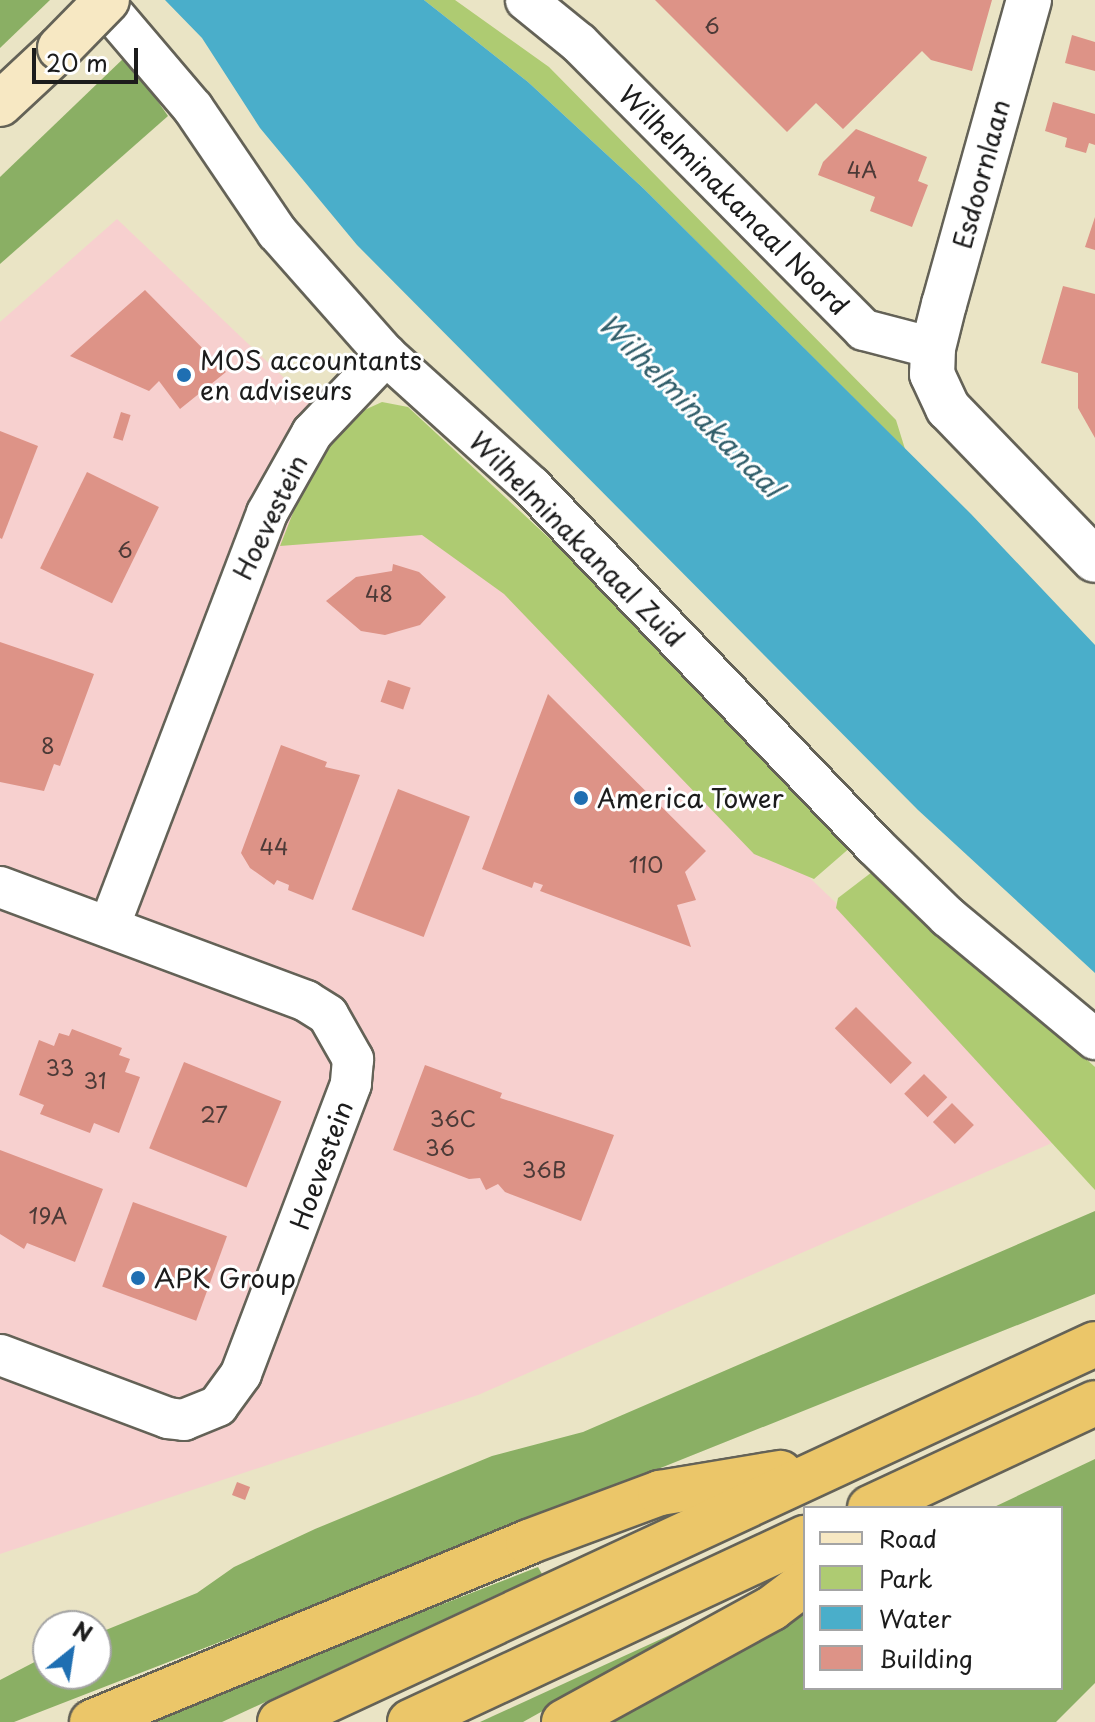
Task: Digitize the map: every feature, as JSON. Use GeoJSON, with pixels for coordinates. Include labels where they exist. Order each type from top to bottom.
{"type":"FeatureCollection","features":[{"type":"Feature","properties":{"kind":"highway"},"geometry":{"type":"LineString","coordinates":[[280,1722],[1095,1344]]}},
{"type":"Feature","properties":{"kind":"highway"},"geometry":{"type":"LineString","coordinates":[[874,1506],[1095,1403]]}},
{"type":"Feature","properties":{"kind":"highway"},"geometry":{"type":"LineString","coordinates":[[92,1722],[528,1542],[660,1493],[834,1464]]}},
{"type":"Feature","properties":{"kind":"highway"},"geometry":{"type":"LineString","coordinates":[[905,1506],[950,1470]]}},
{"type":"Feature","properties":{"kind":"highway"},"geometry":{"type":"LineString","coordinates":[[410,1722],[803,1539]]}},
{"type":"Feature","properties":{"kind":"highway"},"geometry":{"type":"LineString","coordinates":[[564,1722],[772,1608],[803,1585]]}},
{"type":"Feature","properties":{"kind":"main road"},"geometry":{"type":"LineString","coordinates":[[0,104],[107,0]]}},
{"type":"Feature","properties":{"kind":"street","name":"Wilhelminakanaal Zuid"},"geometry":{"type":"LineString","coordinates":[[101,0],[193,108],[277,232],[386,355],[531,486],[874,845],[948,917],[1095,1039]]}},
{"type":"Feature","properties":{"kind":"street","name":"Wilhelminakanaal Noord"},"geometry":{"type":"LineString","coordinates":[[526,0],[579,43],[864,330],[933,348]]}},
{"type":"Feature","properties":{"kind":"street","name":"Esdoornlaan"},"geometry":{"type":"LineString","coordinates":[[933,348],[1029,0]]}},
{"type":"Feature","properties":{"kind":"street"},"geometry":{"type":"LineString","coordinates":[[933,348],[932,374],[948,408],[1095,560]]}},
{"type":"Feature","properties":{"kind":"street","name":"Hoevestein"},"geometry":{"type":"LineString","coordinates":[[109,927],[267,513],[312,433],[386,355]]}},
{"type":"Feature","properties":{"kind":"street","name":"Hoevestein"},"geometry":{"type":"LineString","coordinates":[[0,887],[318,1009],[350,1047],[351,1084],[241,1374],[218,1406],[184,1420],[168,1418],[0,1355]]}},
{"type":"Feature","properties":{"kind":"shaded area"},"geometry":{"type":"Polygon","coordinates":[[[117,219],[1077,1132],[478,1395],[0,1554],[0,322],[117,219]]]}},
{"type":"Feature","properties":{"kind":"green space"},"geometry":{"type":"Polygon","coordinates":[[[0,0],[50,0],[0,48],[0,0]]]}},
{"type":"Feature","properties":{"kind":"green space"},"geometry":{"type":"Polygon","coordinates":[[[424,0],[455,0],[549,67],[896,420],[905,449],[643,188],[528,82],[424,0]]]}},
{"type":"Feature","properties":{"kind":"green space"},"geometry":{"type":"Polygon","coordinates":[[[126,56],[168,116],[0,264],[0,177],[126,56]]]}},
{"type":"Feature","properties":{"kind":"green space"},"geometry":{"type":"Polygon","coordinates":[[[382,402],[408,407],[620,604],[852,846],[814,879],[754,854],[504,594],[422,535],[280,546],[305,482],[349,417],[382,402]]]}},
{"type":"Feature","properties":{"kind":"green space"},"geometry":{"type":"Polygon","coordinates":[[[876,869],[1095,1067],[1095,1190],[836,908],[838,898],[876,869]]]}},
{"type":"Feature","properties":{"kind":"green space"},"geometry":{"type":"Polygon","coordinates":[[[1095,1211],[1095,1294],[431,1560],[112,1684],[112,1628],[197,1593],[234,1567],[315,1529],[492,1456],[583,1432],[1095,1211]]]}},
{"type":"Feature","properties":{"kind":"green space"},"geometry":{"type":"Polygon","coordinates":[[[1095,1459],[1095,1683],[1056,1722],[593,1722],[803,1607],[803,1690],[1063,1690],[1063,1506],[996,1506],[1095,1459]]]}},
{"type":"Feature","properties":{"kind":"green space"},"geometry":{"type":"Polygon","coordinates":[[[538,1567],[542,1574],[222,1722],[139,1722],[538,1567]]]}},
{"type":"Feature","properties":{"kind":"green space"},"geometry":{"type":"Polygon","coordinates":[[[720,1612],[523,1722],[480,1722],[720,1612]]]}},
{"type":"Feature","properties":{"kind":"green space"},"geometry":{"type":"Polygon","coordinates":[[[32,1663],[32,1690],[96,1690],[14,1722],[0,1722],[0,1680],[32,1663]]]}},
{"type":"Feature","properties":{"kind":"water","name":"Wilhelminakanaal"},"geometry":{"type":"Polygon","coordinates":[[[165,0],[424,0],[528,82],[643,188],[971,514],[1095,645],[1095,973],[918,810],[357,245],[260,128],[202,38],[165,0]]]}},
{"type":"Feature","properties":{"kind":"building"},"geometry":{"type":"Polygon","coordinates":[[[655,0],[992,0],[972,71],[931,60],[922,51],[843,129],[816,103],[787,132],[655,0]]]}},
{"type":"Feature","properties":{"kind":"building"},"geometry":{"type":"Polygon","coordinates":[[[1072,35],[1095,42],[1095,71],[1065,63],[1072,35]]]}},
{"type":"Feature","properties":{"kind":"building"},"geometry":{"type":"Polygon","coordinates":[[[1053,102],[1095,114],[1095,145],[1089,143],[1086,153],[1065,147],[1067,138],[1045,131],[1053,102]]]}},
{"type":"Feature","properties":{"kind":"building"},"geometry":{"type":"Polygon","coordinates":[[[856,129],[927,157],[918,181],[928,185],[912,227],[870,211],[875,197],[818,175],[823,162],[856,129]]]}},
{"type":"Feature","properties":{"kind":"building"},"geometry":{"type":"Polygon","coordinates":[[[1095,217],[1095,250],[1085,247],[1095,217]]]}},
{"type":"Feature","properties":{"kind":"building"},"geometry":{"type":"Polygon","coordinates":[[[1063,286],[1095,294],[1095,438],[1078,408],[1078,373],[1041,363],[1063,286]]]}},
{"type":"Feature","properties":{"kind":"building"},"geometry":{"type":"Polygon","coordinates":[[[145,290],[226,372],[180,409],[159,381],[149,391],[70,356],[145,290]]]}},
{"type":"Feature","properties":{"kind":"building"},"geometry":{"type":"Polygon","coordinates":[[[121,412],[131,415],[123,441],[113,438],[121,412]]]}},
{"type":"Feature","properties":{"kind":"building"},"geometry":{"type":"Polygon","coordinates":[[[0,431],[38,446],[2,539],[0,538],[0,431]]]}},
{"type":"Feature","properties":{"kind":"building"},"geometry":{"type":"Polygon","coordinates":[[[87,472],[159,507],[112,603],[40,568],[87,472]]]}},
{"type":"Feature","properties":{"kind":"building"},"geometry":{"type":"Polygon","coordinates":[[[393,564],[419,572],[446,597],[420,625],[385,635],[361,631],[326,601],[356,577],[392,571],[393,564]]]}},
{"type":"Feature","properties":{"kind":"building"},"geometry":{"type":"Polygon","coordinates":[[[0,642],[94,674],[60,766],[54,764],[44,791],[0,782],[0,642]]]}},
{"type":"Feature","properties":{"kind":"building"},"geometry":{"type":"Polygon","coordinates":[[[388,680],[411,688],[403,710],[381,702],[388,680]]]}},
{"type":"Feature","properties":{"kind":"building","name":"America Tower"},"geometry":{"type":"Polygon","coordinates":[[[548,694],[706,851],[685,872],[696,900],[677,905],[691,947],[540,891],[543,885],[534,882],[532,888],[482,869],[548,694]]]}},
{"type":"Feature","properties":{"kind":"building"},"geometry":{"type":"Polygon","coordinates":[[[281,745],[327,762],[325,767],[360,775],[313,900],[288,890],[289,885],[277,880],[274,885],[250,868],[241,853],[281,745]]]}},
{"type":"Feature","properties":{"kind":"building"},"geometry":{"type":"Polygon","coordinates":[[[398,789],[470,817],[424,937],[352,909],[398,789]]]}},
{"type":"Feature","properties":{"kind":"building"},"geometry":{"type":"Polygon","coordinates":[[[856,1007],[912,1063],[891,1084],[835,1028],[856,1007]]]}},
{"type":"Feature","properties":{"kind":"building"},"geometry":{"type":"Polygon","coordinates":[[[72,1029],[122,1048],[119,1055],[130,1059],[125,1072],[140,1077],[119,1133],[94,1123],[90,1133],[40,1114],[44,1105],[19,1095],[39,1040],[54,1046],[59,1033],[69,1036],[72,1029]]]}},
{"type":"Feature","properties":{"kind":"building"},"geometry":{"type":"Polygon","coordinates":[[[184,1062],[281,1101],[247,1188],[149,1148],[184,1062]]]}},
{"type":"Feature","properties":{"kind":"building"},"geometry":{"type":"Polygon","coordinates":[[[425,1065],[502,1093],[500,1098],[614,1135],[581,1221],[505,1192],[498,1184],[486,1190],[480,1178],[469,1179],[393,1150],[425,1065]]]}},
{"type":"Feature","properties":{"kind":"building"},"geometry":{"type":"Polygon","coordinates":[[[924,1074],[947,1097],[928,1117],[904,1094],[924,1074]]]}},
{"type":"Feature","properties":{"kind":"building"},"geometry":{"type":"Polygon","coordinates":[[[952,1103],[974,1125],[955,1144],[933,1122],[952,1103]]]}},
{"type":"Feature","properties":{"kind":"building"},"geometry":{"type":"Polygon","coordinates":[[[0,1150],[103,1189],[75,1262],[27,1243],[24,1249],[0,1234],[0,1150]]]}},
{"type":"Feature","properties":{"kind":"building"},"geometry":{"type":"Polygon","coordinates":[[[133,1202],[227,1236],[196,1321],[102,1287],[133,1202]]]}},
{"type":"Feature","properties":{"kind":"building"},"geometry":{"type":"Polygon","coordinates":[[[237,1482],[250,1487],[245,1500],[232,1495],[237,1482]]]}},
{"type":"Feature","properties":{"kind":"place","name":"MOS accountants en adviseurs"},"geometry":{"type":"Point","coordinates":[184,375]}},
{"type":"Feature","properties":{"kind":"place","name":"America Tower"},"geometry":{"type":"Point","coordinates":[581,798]}},
{"type":"Feature","properties":{"kind":"place","name":"APK Group"},"geometry":{"type":"Point","coordinates":[138,1278]}}]}
